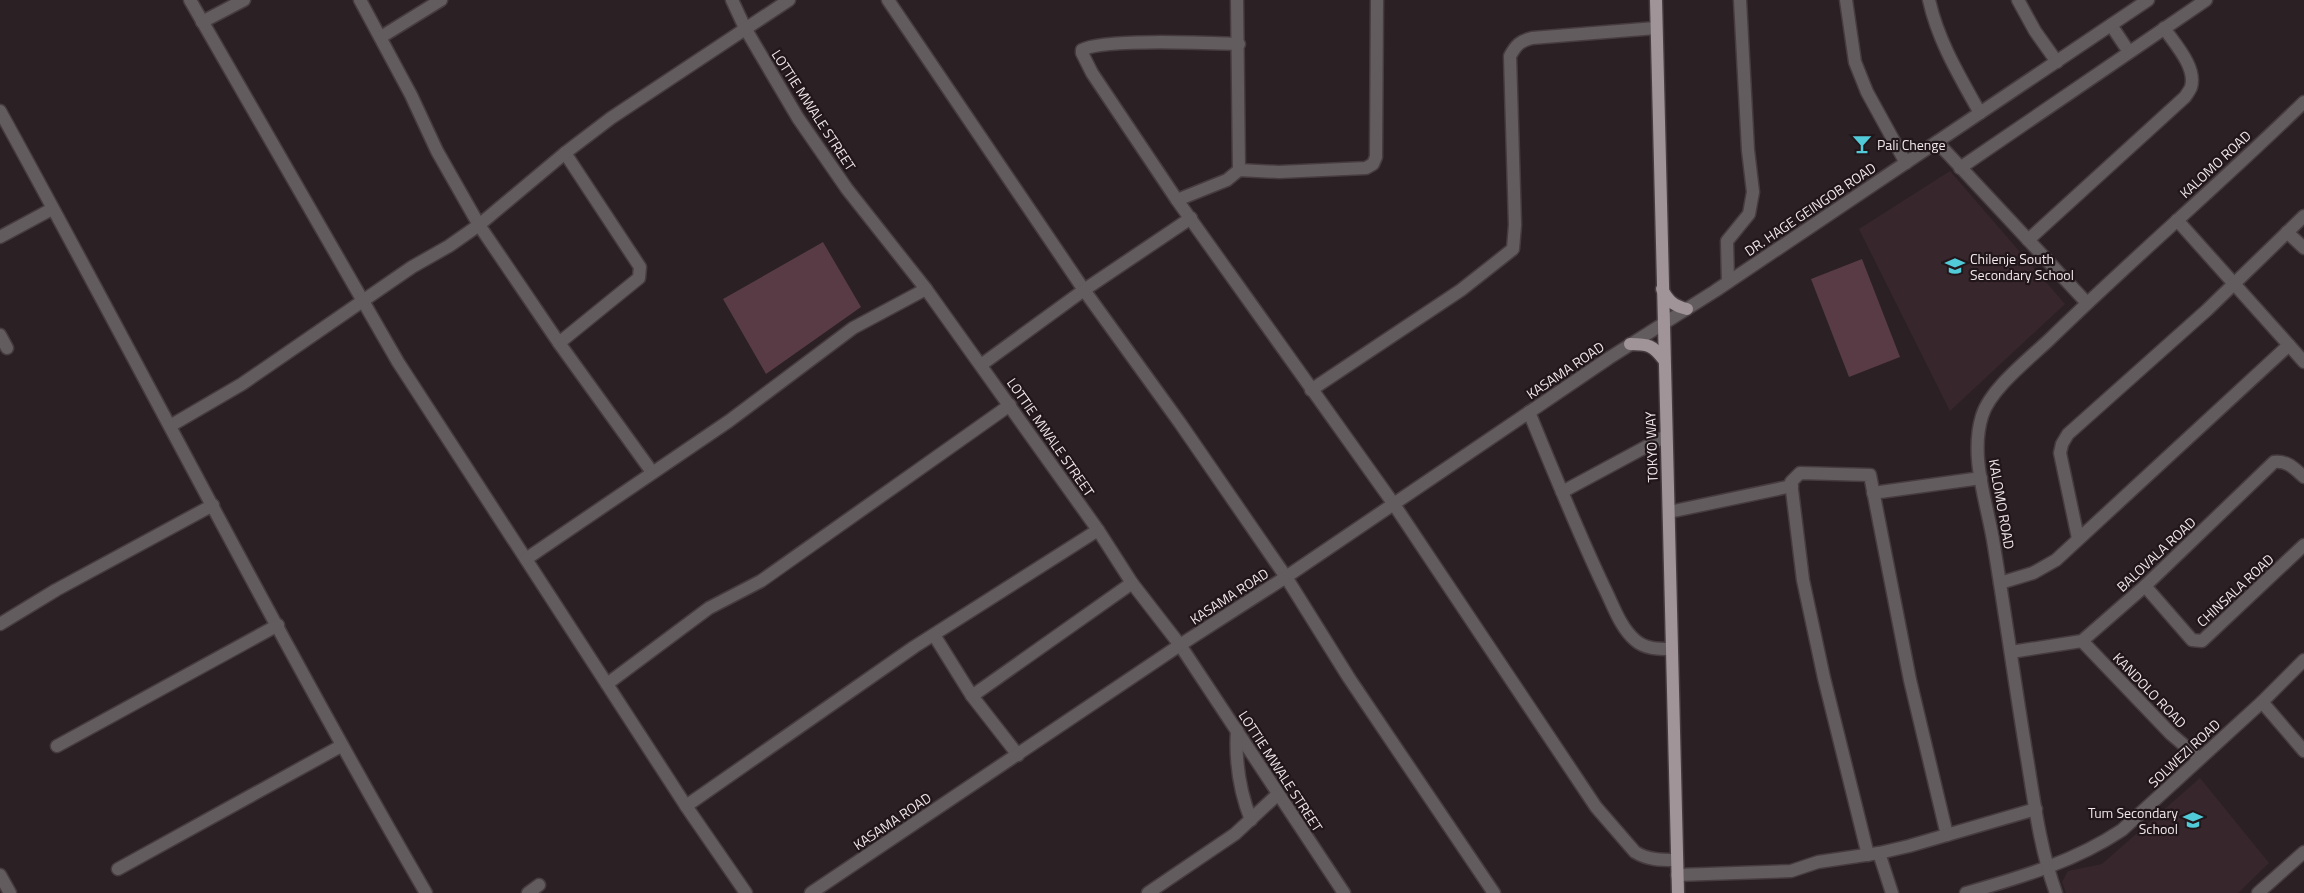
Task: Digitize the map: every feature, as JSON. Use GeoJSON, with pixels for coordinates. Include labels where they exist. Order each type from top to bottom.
{"type":"FeatureCollection","features":[{"type":"Feature","properties":{"kind":"main road","name":"TOKYO WAY"},"geometry":{"type":"LineString","coordinates":[[1656,0],[1662,324],[1669,512],[1678,893]]}},
{"type":"Feature","properties":{"kind":"main road"},"geometry":{"type":"LineString","coordinates":[[1662,289],[1667,299],[1676,306],[1687,309]]}},
{"type":"Feature","properties":{"kind":"main road"},"geometry":{"type":"LineString","coordinates":[[1630,344],[1644,344],[1656,349],[1664,360]]}},
{"type":"Feature","properties":{"kind":"street"},"geometry":{"type":"LineString","coordinates":[[190,0],[361,301],[398,362],[686,806],[746,893]]}},
{"type":"Feature","properties":{"kind":"street"},"geometry":{"type":"LineString","coordinates":[[202,22],[244,0]]}},
{"type":"Feature","properties":{"kind":"street"},"geometry":{"type":"LineString","coordinates":[[360,0],[437,151],[479,225],[629,443],[652,472]]}},
{"type":"Feature","properties":{"kind":"street"},"geometry":{"type":"LineString","coordinates":[[381,38],[441,0]]}},
{"type":"Feature","properties":{"kind":"street","name":"LOTTIE MWALE STREET"},"geometry":{"type":"LineString","coordinates":[[732,0],[745,28],[798,118],[847,189],[926,289],[981,364],[1098,530],[1132,583],[1180,644],[1344,893]]}},
{"type":"Feature","properties":{"kind":"street"},"geometry":{"type":"LineString","coordinates":[[170,426],[242,384],[361,301],[479,225],[565,153],[611,118],[789,0]]}},
{"type":"Feature","properties":{"kind":"street"},"geometry":{"type":"LineString","coordinates":[[888,0],[1084,290],[1180,423],[1286,577],[1349,678],[1494,893]]}},
{"type":"Feature","properties":{"kind":"street"},"geometry":{"type":"LineString","coordinates":[[1237,0],[1239,170]]}},
{"type":"Feature","properties":{"kind":"street"},"geometry":{"type":"LineString","coordinates":[[1177,200],[1227,180],[1239,170],[1279,172],[1366,168],[1373,164],[1376,157],[1377,0]]}},
{"type":"Feature","properties":{"kind":"street"},"geometry":{"type":"LineString","coordinates":[[1728,282],[1727,241],[1750,214],[1753,192],[1748,150],[1740,0]]}},
{"type":"Feature","properties":{"kind":"street"},"geometry":{"type":"LineString","coordinates":[[1846,0],[1856,62],[1867,92],[1906,163]]}},
{"type":"Feature","properties":{"kind":"street"},"geometry":{"type":"LineString","coordinates":[[1929,0],[1933,19],[1945,48],[1980,113]]}},
{"type":"Feature","properties":{"kind":"street"},"geometry":{"type":"LineString","coordinates":[[2018,0],[2035,30],[2057,62]]}},
{"type":"Feature","properties":{"kind":"street"},"geometry":{"type":"LineString","coordinates":[[1960,168],[2206,0]]}},
{"type":"Feature","properties":{"kind":"street","name":"DR. HAGE GEINGOB ROAD"},"geometry":{"type":"LineString","coordinates":[[1662,324],[1728,282],[2146,1]]}},
{"type":"Feature","properties":{"kind":"street"},"geometry":{"type":"LineString","coordinates":[[2111,25],[2130,52]]}},
{"type":"Feature","properties":{"kind":"street"},"geometry":{"type":"LineString","coordinates":[[1311,390],[1461,290],[1513,249],[1514,197],[1510,56],[1515,46],[1522,40],[1532,38],[1656,28]]}},
{"type":"Feature","properties":{"kind":"street"},"geometry":{"type":"LineString","coordinates":[[2028,240],[2185,97],[2191,86],[2191,74],[2185,59],[2164,28]]}},
{"type":"Feature","properties":{"kind":"street"},"geometry":{"type":"LineString","coordinates":[[1239,44],[1184,42],[1129,44],[1091,47],[1082,50],[1083,60],[1177,200],[1257,310],[1311,390],[1393,502],[1596,807],[1635,852],[1643,857],[1676,860]]}},
{"type":"Feature","properties":{"kind":"street","name":"KALOMO ROAD"},"geometry":{"type":"LineString","coordinates":[[2056,893],[2047,869],[2036,809],[2000,583],[1981,478],[1978,447],[1982,416],[1992,396],[2087,303],[2304,102]]}},
{"type":"Feature","properties":{"kind":"street"},"geometry":{"type":"LineString","coordinates":[[0,111],[278,625],[341,746],[426,893]]}},
{"type":"Feature","properties":{"kind":"street"},"geometry":{"type":"LineString","coordinates":[[1937,142],[2087,303]]}},
{"type":"Feature","properties":{"kind":"street"},"geometry":{"type":"LineString","coordinates":[[559,343],[639,278],[640,267],[565,153]]}},
{"type":"Feature","properties":{"kind":"street"},"geometry":{"type":"LineString","coordinates":[[0,237],[52,209]]}},
{"type":"Feature","properties":{"kind":"street"},"geometry":{"type":"LineString","coordinates":[[2078,538],[2060,453],[2062,444],[2068,434],[2161,352],[2304,216]]}},
{"type":"Feature","properties":{"kind":"street"},"geometry":{"type":"LineString","coordinates":[[981,364],[1084,290],[1191,218]]}},
{"type":"Feature","properties":{"kind":"street"},"geometry":{"type":"LineString","coordinates":[[2177,220],[2304,362]]}},
{"type":"Feature","properties":{"kind":"street"},"geometry":{"type":"LineString","coordinates":[[2287,232],[2304,248]]}},
{"type":"Feature","properties":{"kind":"street"},"geometry":{"type":"LineString","coordinates":[[526,559],[729,421],[853,328],[926,289]]}},
{"type":"Feature","properties":{"kind":"street","name":"KASAMA ROAD"},"geometry":{"type":"LineString","coordinates":[[811,893],[1180,644],[1286,577],[1393,502],[1662,324]]}},
{"type":"Feature","properties":{"kind":"street"},"geometry":{"type":"LineString","coordinates":[[0,335],[7,348]]}},
{"type":"Feature","properties":{"kind":"street"},"geometry":{"type":"LineString","coordinates":[[2000,583],[2033,573],[2056,560],[2289,345]]}},
{"type":"Feature","properties":{"kind":"street"},"geometry":{"type":"LineString","coordinates":[[607,684],[709,608],[761,581],[1010,406]]}},
{"type":"Feature","properties":{"kind":"street"},"geometry":{"type":"LineString","coordinates":[[1529,412],[1584,546],[1622,624],[1635,640],[1646,647],[1658,650],[1671,649]]}},
{"type":"Feature","properties":{"kind":"street"},"geometry":{"type":"LineString","coordinates":[[1562,492],[1666,436]]}},
{"type":"Feature","properties":{"kind":"street","name":"BALOVALA ROAD"},"geometry":{"type":"LineString","coordinates":[[2082,641],[2145,586],[2274,462],[2281,461],[2291,465],[2304,477]]}},
{"type":"Feature","properties":{"kind":"street"},"geometry":{"type":"LineString","coordinates":[[1892,893],[1874,854],[1824,678],[1803,580],[1791,482],[1800,473],[1870,475],[1910,680],[1947,835]]}},
{"type":"Feature","properties":{"kind":"street"},"geometry":{"type":"LineString","coordinates":[[1873,492],[1981,478]]}},
{"type":"Feature","properties":{"kind":"street"},"geometry":{"type":"LineString","coordinates":[[1669,512],[1792,486]]}},
{"type":"Feature","properties":{"kind":"street"},"geometry":{"type":"LineString","coordinates":[[0,624],[56,590],[213,505]]}},
{"type":"Feature","properties":{"kind":"street"},"geometry":{"type":"LineString","coordinates":[[686,806],[827,706],[1098,530]]}},
{"type":"Feature","properties":{"kind":"street","name":"CHINSALA ROAD"},"geometry":{"type":"LineString","coordinates":[[2145,586],[2192,640],[2202,641],[2304,546]]}},
{"type":"Feature","properties":{"kind":"street"},"geometry":{"type":"LineString","coordinates":[[972,696],[1132,583]]}},
{"type":"Feature","properties":{"kind":"street"},"geometry":{"type":"LineString","coordinates":[[57,746],[278,625]]}},
{"type":"Feature","properties":{"kind":"street"},"geometry":{"type":"LineString","coordinates":[[934,635],[972,696],[1018,755]]}},
{"type":"Feature","properties":{"kind":"street"},"geometry":{"type":"LineString","coordinates":[[2011,652],[2082,641]]}},
{"type":"Feature","properties":{"kind":"street","name":"KANDOLO ROAD"},"geometry":{"type":"LineString","coordinates":[[2082,641],[2172,734],[2200,758]]}},
{"type":"Feature","properties":{"kind":"street","name":"SOLWEZI ROAD"},"geometry":{"type":"LineString","coordinates":[[1966,893],[2047,869],[2098,846],[2122,830],[2262,702],[2304,660]]}},
{"type":"Feature","properties":{"kind":"street"},"geometry":{"type":"LineString","coordinates":[[2262,702],[2304,751]]}},
{"type":"Feature","properties":{"kind":"street"},"geometry":{"type":"LineString","coordinates":[[1237,730],[1236,757],[1242,798],[1251,820]]}},
{"type":"Feature","properties":{"kind":"street"},"geometry":{"type":"LineString","coordinates":[[2294,740],[2304,731]]}},
{"type":"Feature","properties":{"kind":"street"},"geometry":{"type":"LineString","coordinates":[[118,869],[341,746]]}},
{"type":"Feature","properties":{"kind":"street"},"geometry":{"type":"LineString","coordinates":[[1148,893],[1235,834],[1278,794]]}},
{"type":"Feature","properties":{"kind":"street"},"geometry":{"type":"LineString","coordinates":[[1677,876],[1791,870],[1818,862],[1874,854],[2036,809]]}},
{"type":"Feature","properties":{"kind":"street"},"geometry":{"type":"LineString","coordinates":[[2258,893],[2302,859]]}},
{"type":"Feature","properties":{"kind":"street"},"geometry":{"type":"LineString","coordinates":[[0,875],[10,893]]}},
{"type":"Feature","properties":{"kind":"street"},"geometry":{"type":"LineString","coordinates":[[528,893],[539,886]]}},
{"type":"Feature","properties":{"kind":"shaded area","name":"Chilenje South Secondary School"},"geometry":{"type":"Polygon","coordinates":[[[1950,171],[2065,304],[1950,411],[1859,229],[1950,171]]]}},
{"type":"Feature","properties":{"kind":"shaded area"},"geometry":{"type":"Polygon","coordinates":[[[823,242],[861,307],[766,374],[723,299],[823,242]]]}},
{"type":"Feature","properties":{"kind":"shaded area"},"geometry":{"type":"Polygon","coordinates":[[[1862,259],[1900,357],[1849,377],[1811,279],[1862,259]]]}},
{"type":"Feature","properties":{"kind":"shaded area","name":"Tum Secondary School"},"geometry":{"type":"Polygon","coordinates":[[[2200,778],[2269,863],[2238,893],[2066,893],[2062,882],[2068,871],[2102,864],[2200,778]]]}},
{"type":"Feature","properties":{"kind":"place","name":"Pali Chenge"},"geometry":{"type":"Point","coordinates":[1862,144]}},
{"type":"Feature","properties":{"kind":"place","name":"Chilenje South Secondary School"},"geometry":{"type":"Point","coordinates":[1955,266]}},
{"type":"Feature","properties":{"kind":"place","name":"Tum Secondary School"},"geometry":{"type":"Point","coordinates":[2193,820]}}]}
